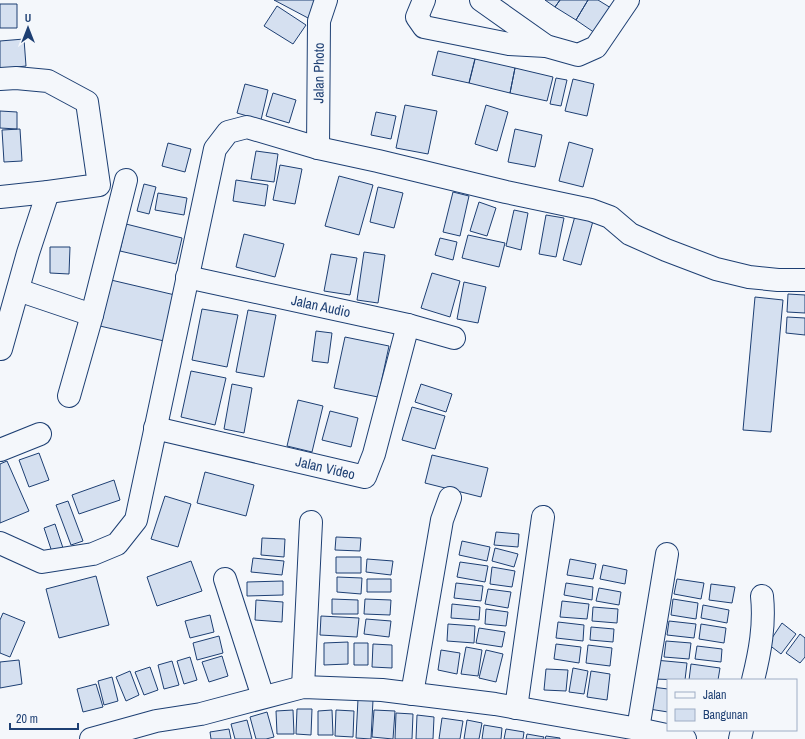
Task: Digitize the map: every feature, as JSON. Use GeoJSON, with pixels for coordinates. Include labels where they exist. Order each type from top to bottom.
{"type":"FeatureCollection","features":[{"type":"Feature","properties":{"kind":"street","name":"Jalan Photo"},"geometry":{"type":"LineString","coordinates":[[318,148],[319,21],[326,0]]}},
{"type":"Feature","properties":{"kind":"street"},"geometry":{"type":"LineString","coordinates":[[424,0],[417,17],[424,27],[509,44],[546,46],[578,55],[596,47],[628,0]]}},
{"type":"Feature","properties":{"kind":"street"},"geometry":{"type":"LineString","coordinates":[[482,0],[546,46]]}},
{"type":"Feature","properties":{"kind":"street"},"geometry":{"type":"LineString","coordinates":[[0,79],[16,78],[48,81],[88,102],[99,184],[48,192],[0,197]]}},
{"type":"Feature","properties":{"kind":"street"},"geometry":{"type":"LineString","coordinates":[[0,543],[42,562],[94,554],[117,544],[136,520],[215,149],[228,132],[247,127],[318,148],[506,192],[591,210],[610,217],[630,234],[666,250],[716,269],[748,277],[778,280],[805,280]]}},
{"type":"Feature","properties":{"kind":"street"},"geometry":{"type":"LineString","coordinates":[[69,396],[92,314],[126,180]]}},
{"type":"Feature","properties":{"kind":"street"},"geometry":{"type":"LineString","coordinates":[[1,349],[28,253],[48,192]]}},
{"type":"Feature","properties":{"kind":"street","name":"Jalan Audio"},"geometry":{"type":"LineString","coordinates":[[187,277],[408,325],[454,338]]}},
{"type":"Feature","properties":{"kind":"street"},"geometry":{"type":"LineString","coordinates":[[18,290],[92,314]]}},
{"type":"Feature","properties":{"kind":"street","name":"Jalan Video"},"geometry":{"type":"LineString","coordinates":[[156,428],[365,477],[374,454],[408,325]]}},
{"type":"Feature","properties":{"kind":"street"},"geometry":{"type":"LineString","coordinates":[[0,450],[40,434]]}},
{"type":"Feature","properties":{"kind":"street"},"geometry":{"type":"LineString","coordinates":[[412,694],[442,520],[450,498]]}},
{"type":"Feature","properties":{"kind":"street"},"geometry":{"type":"LineString","coordinates":[[516,708],[543,517]]}},
{"type":"Feature","properties":{"kind":"street"},"geometry":{"type":"LineString","coordinates":[[303,687],[311,522]]}},
{"type":"Feature","properties":{"kind":"street"},"geometry":{"type":"LineString","coordinates":[[638,729],[667,554]]}},
{"type":"Feature","properties":{"kind":"street"},"geometry":{"type":"LineString","coordinates":[[225,579],[264,697]]}},
{"type":"Feature","properties":{"kind":"street"},"geometry":{"type":"LineString","coordinates":[[754,679],[761,647],[764,614],[762,596]]}},
{"type":"Feature","properties":{"kind":"street"},"geometry":{"type":"LineString","coordinates":[[91,739],[156,721],[201,714],[303,687],[382,690],[516,708],[638,729],[685,739]]}},
{"type":"Feature","properties":{"kind":"building"},"geometry":{"type":"Polygon","coordinates":[[[274,0],[318,0],[308,18],[274,0]]]}},
{"type":"Feature","properties":{"kind":"building"},"geometry":{"type":"Polygon","coordinates":[[[545,0],[560,0],[555,7],[545,0]]]}},
{"type":"Feature","properties":{"kind":"building"},"geometry":{"type":"Polygon","coordinates":[[[560,0],[588,0],[576,20],[555,7],[560,0]]]}},
{"type":"Feature","properties":{"kind":"building"},"geometry":{"type":"Polygon","coordinates":[[[588,0],[598,0],[611,8],[595,33],[576,20],[588,0]]]}},
{"type":"Feature","properties":{"kind":"building"},"geometry":{"type":"Polygon","coordinates":[[[0,4],[17,4],[17,28],[0,28],[0,4]]]}},
{"type":"Feature","properties":{"kind":"building"},"geometry":{"type":"Polygon","coordinates":[[[277,6],[306,25],[293,44],[264,26],[277,6]]]}},
{"type":"Feature","properties":{"kind":"building"},"geometry":{"type":"Polygon","coordinates":[[[24,39],[26,66],[0,69],[0,41],[24,39]]]}},
{"type":"Feature","properties":{"kind":"building"},"geometry":{"type":"Polygon","coordinates":[[[438,51],[475,59],[469,83],[432,75],[438,51]]]}},
{"type":"Feature","properties":{"kind":"building"},"geometry":{"type":"Polygon","coordinates":[[[475,59],[515,68],[510,93],[469,83],[475,59]]]}},
{"type":"Feature","properties":{"kind":"building"},"geometry":{"type":"Polygon","coordinates":[[[515,68],[553,77],[547,101],[510,93],[515,68]]]}},
{"type":"Feature","properties":{"kind":"building"},"geometry":{"type":"Polygon","coordinates":[[[556,78],[567,80],[561,106],[550,104],[556,78]]]}},
{"type":"Feature","properties":{"kind":"building"},"geometry":{"type":"Polygon","coordinates":[[[573,79],[594,84],[587,116],[565,111],[573,79]]]}},
{"type":"Feature","properties":{"kind":"building"},"geometry":{"type":"Polygon","coordinates":[[[245,84],[268,90],[261,120],[237,113],[245,84]]]}},
{"type":"Feature","properties":{"kind":"building"},"geometry":{"type":"Polygon","coordinates":[[[273,93],[296,100],[289,123],[266,116],[273,93]]]}},
{"type":"Feature","properties":{"kind":"building"},"geometry":{"type":"Polygon","coordinates":[[[405,105],[437,111],[428,154],[396,148],[405,105]]]}},
{"type":"Feature","properties":{"kind":"building"},"geometry":{"type":"Polygon","coordinates":[[[486,105],[508,112],[497,151],[475,144],[486,105]]]}},
{"type":"Feature","properties":{"kind":"building"},"geometry":{"type":"Polygon","coordinates":[[[0,111],[17,112],[17,129],[0,128],[0,111]]]}},
{"type":"Feature","properties":{"kind":"building"},"geometry":{"type":"Polygon","coordinates":[[[376,112],[396,116],[391,139],[371,135],[376,112]]]}},
{"type":"Feature","properties":{"kind":"building"},"geometry":{"type":"Polygon","coordinates":[[[20,129],[22,161],[4,162],[2,130],[20,129]]]}},
{"type":"Feature","properties":{"kind":"building"},"geometry":{"type":"Polygon","coordinates":[[[515,129],[542,135],[535,167],[508,162],[515,129]]]}},
{"type":"Feature","properties":{"kind":"building"},"geometry":{"type":"Polygon","coordinates":[[[569,142],[593,149],[583,187],[559,181],[569,142]]]}},
{"type":"Feature","properties":{"kind":"building"},"geometry":{"type":"Polygon","coordinates":[[[168,143],[191,149],[185,172],[162,166],[168,143]]]}},
{"type":"Feature","properties":{"kind":"building"},"geometry":{"type":"Polygon","coordinates":[[[256,151],[278,154],[274,182],[251,179],[256,151]]]}},
{"type":"Feature","properties":{"kind":"building"},"geometry":{"type":"Polygon","coordinates":[[[280,165],[302,169],[295,204],[273,200],[280,165]]]}},
{"type":"Feature","properties":{"kind":"building"},"geometry":{"type":"Polygon","coordinates":[[[339,176],[373,185],[359,235],[325,226],[339,176]]]}},
{"type":"Feature","properties":{"kind":"building"},"geometry":{"type":"Polygon","coordinates":[[[236,180],[268,185],[265,206],[233,201],[236,180]]]}},
{"type":"Feature","properties":{"kind":"building"},"geometry":{"type":"Polygon","coordinates":[[[144,184],[156,187],[149,214],[137,211],[144,184]]]}},
{"type":"Feature","properties":{"kind":"building"},"geometry":{"type":"Polygon","coordinates":[[[378,187],[403,193],[394,228],[370,222],[378,187]]]}},
{"type":"Feature","properties":{"kind":"building"},"geometry":{"type":"Polygon","coordinates":[[[453,192],[469,196],[460,236],[443,232],[453,192]]]}},
{"type":"Feature","properties":{"kind":"building"},"geometry":{"type":"Polygon","coordinates":[[[158,193],[187,198],[184,215],[155,210],[158,193]]]}},
{"type":"Feature","properties":{"kind":"building"},"geometry":{"type":"Polygon","coordinates":[[[479,202],[496,208],[487,236],[470,231],[479,202]]]}},
{"type":"Feature","properties":{"kind":"building"},"geometry":{"type":"Polygon","coordinates":[[[514,210],[528,213],[521,250],[506,246],[514,210]]]}},
{"type":"Feature","properties":{"kind":"building"},"geometry":{"type":"Polygon","coordinates":[[[546,215],[564,218],[556,257],[539,254],[546,215]]]}},
{"type":"Feature","properties":{"kind":"building"},"geometry":{"type":"Polygon","coordinates":[[[575,216],[593,221],[581,265],[563,260],[575,216]]]}},
{"type":"Feature","properties":{"kind":"building"},"geometry":{"type":"Polygon","coordinates":[[[126,224],[182,238],[176,264],[120,251],[126,224]]]}},
{"type":"Feature","properties":{"kind":"building"},"geometry":{"type":"Polygon","coordinates":[[[244,234],[284,244],[275,277],[236,267],[244,234]]]}},
{"type":"Feature","properties":{"kind":"building"},"geometry":{"type":"Polygon","coordinates":[[[468,235],[505,243],[499,267],[462,258],[468,235]]]}},
{"type":"Feature","properties":{"kind":"building"},"geometry":{"type":"Polygon","coordinates":[[[440,238],[457,242],[453,260],[435,255],[440,238]]]}},
{"type":"Feature","properties":{"kind":"building"},"geometry":{"type":"Polygon","coordinates":[[[50,247],[70,247],[69,274],[50,273],[50,247]]]}},
{"type":"Feature","properties":{"kind":"building"},"geometry":{"type":"Polygon","coordinates":[[[364,252],[385,255],[378,303],[357,300],[364,252]]]}},
{"type":"Feature","properties":{"kind":"building"},"geometry":{"type":"Polygon","coordinates":[[[331,254],[357,258],[350,295],[324,291],[331,254]]]}},
{"type":"Feature","properties":{"kind":"building"},"geometry":{"type":"Polygon","coordinates":[[[432,273],[460,281],[450,317],[421,308],[432,273]]]}},
{"type":"Feature","properties":{"kind":"building"},"geometry":{"type":"Polygon","coordinates":[[[111,280],[175,295],[164,341],[100,326],[111,280]]]}},
{"type":"Feature","properties":{"kind":"building"},"geometry":{"type":"Polygon","coordinates":[[[464,282],[486,287],[478,323],[457,319],[464,282]]]}},
{"type":"Feature","properties":{"kind":"building"},"geometry":{"type":"Polygon","coordinates":[[[788,294],[805,295],[805,313],[787,312],[788,294]]]}},
{"type":"Feature","properties":{"kind":"building"},"geometry":{"type":"Polygon","coordinates":[[[755,297],[783,300],[771,432],[743,430],[755,297]]]}},
{"type":"Feature","properties":{"kind":"building"},"geometry":{"type":"Polygon","coordinates":[[[202,309],[238,315],[227,367],[192,360],[202,309]]]}},
{"type":"Feature","properties":{"kind":"building"},"geometry":{"type":"Polygon","coordinates":[[[248,310],[276,315],[264,377],[236,372],[248,310]]]}},
{"type":"Feature","properties":{"kind":"building"},"geometry":{"type":"Polygon","coordinates":[[[787,317],[805,318],[805,335],[786,333],[787,317]]]}},
{"type":"Feature","properties":{"kind":"building"},"geometry":{"type":"Polygon","coordinates":[[[316,331],[332,333],[328,363],[312,361],[316,331]]]}},
{"type":"Feature","properties":{"kind":"building"},"geometry":{"type":"Polygon","coordinates":[[[345,337],[389,346],[378,397],[334,388],[345,337]]]}},
{"type":"Feature","properties":{"kind":"building"},"geometry":{"type":"Polygon","coordinates":[[[191,371],[226,378],[215,425],[181,417],[191,371]]]}},
{"type":"Feature","properties":{"kind":"building"},"geometry":{"type":"Polygon","coordinates":[[[232,384],[252,388],[244,433],[224,429],[232,384]]]}},
{"type":"Feature","properties":{"kind":"building"},"geometry":{"type":"Polygon","coordinates":[[[421,384],[452,394],[446,412],[415,402],[421,384]]]}},
{"type":"Feature","properties":{"kind":"building"},"geometry":{"type":"Polygon","coordinates":[[[298,400],[323,406],[312,452],[287,446],[298,400]]]}},
{"type":"Feature","properties":{"kind":"building"},"geometry":{"type":"Polygon","coordinates":[[[412,407],[445,416],[435,449],[402,440],[412,407]]]}},
{"type":"Feature","properties":{"kind":"building"},"geometry":{"type":"Polygon","coordinates":[[[330,411],[358,418],[351,447],[322,440],[330,411]]]}},
{"type":"Feature","properties":{"kind":"building"},"geometry":{"type":"Polygon","coordinates":[[[39,453],[49,480],[29,487],[19,460],[39,453]]]}},
{"type":"Feature","properties":{"kind":"building"},"geometry":{"type":"Polygon","coordinates":[[[432,455],[488,468],[481,497],[425,483],[432,455]]]}},
{"type":"Feature","properties":{"kind":"building"},"geometry":{"type":"Polygon","coordinates":[[[7,461],[29,511],[0,523],[0,464],[7,461]]]}},
{"type":"Feature","properties":{"kind":"building"},"geometry":{"type":"Polygon","coordinates":[[[205,472],[254,485],[246,516],[197,503],[205,472]]]}},
{"type":"Feature","properties":{"kind":"building"},"geometry":{"type":"Polygon","coordinates":[[[114,480],[120,500],[79,514],[72,495],[114,480]]]}},
{"type":"Feature","properties":{"kind":"building"},"geometry":{"type":"Polygon","coordinates":[[[165,496],[191,504],[178,547],[151,539],[165,496]]]}},
{"type":"Feature","properties":{"kind":"building"},"geometry":{"type":"Polygon","coordinates":[[[68,501],[83,541],[71,545],[56,505],[68,501]]]}},
{"type":"Feature","properties":{"kind":"building"},"geometry":{"type":"Polygon","coordinates":[[[55,524],[64,551],[53,555],[44,528],[55,524]]]}},
{"type":"Feature","properties":{"kind":"building"},"geometry":{"type":"Polygon","coordinates":[[[496,532],[519,534],[518,547],[494,545],[496,532]]]}},
{"type":"Feature","properties":{"kind":"building"},"geometry":{"type":"Polygon","coordinates":[[[336,537],[361,538],[360,551],[335,550],[336,537]]]}},
{"type":"Feature","properties":{"kind":"building"},"geometry":{"type":"Polygon","coordinates":[[[262,538],[285,539],[284,557],[261,555],[262,538]]]}},
{"type":"Feature","properties":{"kind":"building"},"geometry":{"type":"Polygon","coordinates":[[[462,541],[490,547],[487,561],[459,555],[462,541]]]}},
{"type":"Feature","properties":{"kind":"building"},"geometry":{"type":"Polygon","coordinates":[[[495,548],[518,554],[514,567],[492,561],[495,548]]]}},
{"type":"Feature","properties":{"kind":"building"},"geometry":{"type":"Polygon","coordinates":[[[336,557],[361,557],[361,573],[336,573],[336,557]]]}},
{"type":"Feature","properties":{"kind":"building"},"geometry":{"type":"Polygon","coordinates":[[[253,558],[284,561],[282,575],[251,572],[253,558]]]}},
{"type":"Feature","properties":{"kind":"building"},"geometry":{"type":"Polygon","coordinates":[[[367,559],[393,561],[391,575],[366,572],[367,559]]]}},
{"type":"Feature","properties":{"kind":"building"},"geometry":{"type":"Polygon","coordinates":[[[570,559],[596,564],[593,579],[567,575],[570,559]]]}},
{"type":"Feature","properties":{"kind":"building"},"geometry":{"type":"Polygon","coordinates":[[[191,561],[202,591],[157,606],[147,577],[191,561]]]}},
{"type":"Feature","properties":{"kind":"building"},"geometry":{"type":"Polygon","coordinates":[[[460,562],[488,566],[485,582],[457,577],[460,562]]]}},
{"type":"Feature","properties":{"kind":"building"},"geometry":{"type":"Polygon","coordinates":[[[603,565],[627,570],[625,584],[600,579],[603,565]]]}},
{"type":"Feature","properties":{"kind":"building"},"geometry":{"type":"Polygon","coordinates":[[[492,567],[515,571],[512,587],[490,584],[492,567]]]}},
{"type":"Feature","properties":{"kind":"building"},"geometry":{"type":"Polygon","coordinates":[[[96,576],[109,625],[59,638],[46,589],[96,576]]]}},
{"type":"Feature","properties":{"kind":"building"},"geometry":{"type":"Polygon","coordinates":[[[337,577],[362,578],[361,594],[337,592],[337,577]]]}},
{"type":"Feature","properties":{"kind":"building"},"geometry":{"type":"Polygon","coordinates":[[[367,579],[391,579],[391,592],[367,592],[367,579]]]}},
{"type":"Feature","properties":{"kind":"building"},"geometry":{"type":"Polygon","coordinates":[[[677,579],[704,583],[701,599],[674,594],[677,579]]]}},
{"type":"Feature","properties":{"kind":"building"},"geometry":{"type":"Polygon","coordinates":[[[283,581],[283,595],[247,596],[247,582],[283,581]]]}},
{"type":"Feature","properties":{"kind":"building"},"geometry":{"type":"Polygon","coordinates":[[[456,583],[483,586],[481,601],[454,598],[456,583]]]}},
{"type":"Feature","properties":{"kind":"building"},"geometry":{"type":"Polygon","coordinates":[[[566,583],[593,587],[592,600],[564,595],[566,583]]]}},
{"type":"Feature","properties":{"kind":"building"},"geometry":{"type":"Polygon","coordinates":[[[711,584],[735,587],[732,603],[709,600],[711,584]]]}},
{"type":"Feature","properties":{"kind":"building"},"geometry":{"type":"Polygon","coordinates":[[[599,588],[621,592],[619,605],[596,601],[599,588]]]}},
{"type":"Feature","properties":{"kind":"building"},"geometry":{"type":"Polygon","coordinates":[[[488,589],[511,592],[508,608],[485,604],[488,589]]]}},
{"type":"Feature","properties":{"kind":"building"},"geometry":{"type":"Polygon","coordinates":[[[332,599],[358,600],[358,614],[332,614],[332,599]]]}},
{"type":"Feature","properties":{"kind":"building"},"geometry":{"type":"Polygon","coordinates":[[[365,599],[391,600],[390,615],[364,614],[365,599]]]}},
{"type":"Feature","properties":{"kind":"building"},"geometry":{"type":"Polygon","coordinates":[[[673,599],[698,603],[696,619],[671,615],[673,599]]]}},
{"type":"Feature","properties":{"kind":"building"},"geometry":{"type":"Polygon","coordinates":[[[256,600],[283,602],[282,622],[255,620],[256,600]]]}},
{"type":"Feature","properties":{"kind":"building"},"geometry":{"type":"Polygon","coordinates":[[[562,601],[589,604],[587,619],[560,617],[562,601]]]}},
{"type":"Feature","properties":{"kind":"building"},"geometry":{"type":"Polygon","coordinates":[[[452,604],[480,607],[479,620],[451,618],[452,604]]]}},
{"type":"Feature","properties":{"kind":"building"},"geometry":{"type":"Polygon","coordinates":[[[703,605],[729,610],[727,623],[701,618],[703,605]]]}},
{"type":"Feature","properties":{"kind":"building"},"geometry":{"type":"Polygon","coordinates":[[[593,607],[618,609],[617,623],[592,621],[593,607]]]}},
{"type":"Feature","properties":{"kind":"building"},"geometry":{"type":"Polygon","coordinates":[[[486,609],[508,612],[506,626],[485,624],[486,609]]]}},
{"type":"Feature","properties":{"kind":"building"},"geometry":{"type":"Polygon","coordinates":[[[3,613],[25,622],[10,657],[0,653],[0,620],[3,613]]]}},
{"type":"Feature","properties":{"kind":"building"},"geometry":{"type":"Polygon","coordinates":[[[210,615],[214,632],[190,638],[185,621],[210,615]]]}},
{"type":"Feature","properties":{"kind":"building"},"geometry":{"type":"Polygon","coordinates":[[[321,616],[359,618],[357,637],[320,635],[321,616]]]}},
{"type":"Feature","properties":{"kind":"building"},"geometry":{"type":"Polygon","coordinates":[[[366,619],[391,621],[389,637],[364,634],[366,619]]]}},
{"type":"Feature","properties":{"kind":"building"},"geometry":{"type":"Polygon","coordinates":[[[669,621],[696,624],[694,638],[667,635],[669,621]]]}},
{"type":"Feature","properties":{"kind":"building"},"geometry":{"type":"Polygon","coordinates":[[[558,622],[584,625],[583,641],[556,638],[558,622]]]}},
{"type":"Feature","properties":{"kind":"building"},"geometry":{"type":"Polygon","coordinates":[[[782,623],[796,634],[781,654],[768,644],[782,623]]]}},
{"type":"Feature","properties":{"kind":"building"},"geometry":{"type":"Polygon","coordinates":[[[448,624],[475,626],[474,643],[447,641],[448,624]]]}},
{"type":"Feature","properties":{"kind":"building"},"geometry":{"type":"Polygon","coordinates":[[[701,624],[726,628],[724,643],[699,639],[701,624]]]}},
{"type":"Feature","properties":{"kind":"building"},"geometry":{"type":"Polygon","coordinates":[[[591,627],[614,629],[613,642],[590,640],[591,627]]]}},
{"type":"Feature","properties":{"kind":"building"},"geometry":{"type":"Polygon","coordinates":[[[479,628],[505,632],[502,647],[476,643],[479,628]]]}},
{"type":"Feature","properties":{"kind":"building"},"geometry":{"type":"Polygon","coordinates":[[[800,634],[805,638],[805,657],[800,663],[786,653],[800,634]]]}},
{"type":"Feature","properties":{"kind":"building"},"geometry":{"type":"Polygon","coordinates":[[[219,636],[223,653],[197,660],[193,643],[219,636]]]}},
{"type":"Feature","properties":{"kind":"building"},"geometry":{"type":"Polygon","coordinates":[[[666,641],[691,643],[689,659],[664,657],[666,641]]]}},
{"type":"Feature","properties":{"kind":"building"},"geometry":{"type":"Polygon","coordinates":[[[348,642],[348,664],[324,665],[324,643],[348,642]]]}},
{"type":"Feature","properties":{"kind":"building"},"geometry":{"type":"Polygon","coordinates":[[[354,643],[368,643],[368,665],[354,665],[354,643]]]}},
{"type":"Feature","properties":{"kind":"building"},"geometry":{"type":"Polygon","coordinates":[[[373,644],[392,645],[392,668],[372,667],[373,644]]]}},
{"type":"Feature","properties":{"kind":"building"},"geometry":{"type":"Polygon","coordinates":[[[556,644],[581,647],[579,663],[554,659],[556,644]]]}},
{"type":"Feature","properties":{"kind":"building"},"geometry":{"type":"Polygon","coordinates":[[[588,645],[612,648],[610,666],[586,663],[588,645]]]}},
{"type":"Feature","properties":{"kind":"building"},"geometry":{"type":"Polygon","coordinates":[[[697,646],[722,649],[721,662],[695,659],[697,646]]]}},
{"type":"Feature","properties":{"kind":"building"},"geometry":{"type":"Polygon","coordinates":[[[466,647],[482,650],[478,676],[461,674],[466,647]]]}},
{"type":"Feature","properties":{"kind":"building"},"geometry":{"type":"Polygon","coordinates":[[[441,650],[460,653],[457,674],[438,670],[441,650]]]}},
{"type":"Feature","properties":{"kind":"building"},"geometry":{"type":"Polygon","coordinates":[[[486,650],[503,654],[496,682],[479,678],[486,650]]]}},
{"type":"Feature","properties":{"kind":"building"},"geometry":{"type":"Polygon","coordinates":[[[222,656],[228,676],[209,682],[202,662],[222,656]]]}},
{"type":"Feature","properties":{"kind":"building"},"geometry":{"type":"Polygon","coordinates":[[[190,657],[197,680],[184,684],[177,661],[190,657]]]}},
{"type":"Feature","properties":{"kind":"building"},"geometry":{"type":"Polygon","coordinates":[[[19,660],[22,684],[0,688],[0,662],[19,660]]]}},
{"type":"Feature","properties":{"kind":"building"},"geometry":{"type":"Polygon","coordinates":[[[655,660],[687,663],[685,679],[654,679],[655,660]]]}},
{"type":"Feature","properties":{"kind":"building"},"geometry":{"type":"Polygon","coordinates":[[[172,661],[179,685],[164,689],[158,665],[172,661]]]}},
{"type":"Feature","properties":{"kind":"building"},"geometry":{"type":"Polygon","coordinates":[[[691,664],[720,668],[718,679],[689,679],[691,664]]]}},
{"type":"Feature","properties":{"kind":"building"},"geometry":{"type":"Polygon","coordinates":[[[150,667],[158,690],[144,695],[135,672],[150,667]]]}},
{"type":"Feature","properties":{"kind":"building"},"geometry":{"type":"Polygon","coordinates":[[[573,668],[588,671],[584,694],[569,692],[573,668]]]}},
{"type":"Feature","properties":{"kind":"building"},"geometry":{"type":"Polygon","coordinates":[[[546,669],[568,670],[566,691],[544,690],[546,669]]]}},
{"type":"Feature","properties":{"kind":"building"},"geometry":{"type":"Polygon","coordinates":[[[130,671],[139,695],[126,701],[116,677],[130,671]]]}},
{"type":"Feature","properties":{"kind":"building"},"geometry":{"type":"Polygon","coordinates":[[[591,671],[610,674],[607,700],[587,697],[591,671]]]}},
{"type":"Feature","properties":{"kind":"building"},"geometry":{"type":"Polygon","coordinates":[[[112,677],[118,701],[104,705],[98,681],[112,677]]]}},
{"type":"Feature","properties":{"kind":"building"},"geometry":{"type":"Polygon","coordinates":[[[96,684],[103,707],[83,712],[77,689],[96,684]]]}},
{"type":"Feature","properties":{"kind":"building"},"geometry":{"type":"Polygon","coordinates":[[[652,687],[667,689],[667,712],[649,709],[652,687]]]}},
{"type":"Feature","properties":{"kind":"building"},"geometry":{"type":"Polygon","coordinates":[[[358,699],[373,700],[371,739],[356,738],[358,699]]]}},
{"type":"Feature","properties":{"kind":"building"},"geometry":{"type":"Polygon","coordinates":[[[297,709],[312,709],[311,735],[296,734],[297,709]]]}},
{"type":"Feature","properties":{"kind":"building"},"geometry":{"type":"Polygon","coordinates":[[[293,710],[294,734],[277,734],[276,711],[293,710]]]}},
{"type":"Feature","properties":{"kind":"building"},"geometry":{"type":"Polygon","coordinates":[[[332,710],[333,735],[318,735],[318,711],[332,710]]]}},
{"type":"Feature","properties":{"kind":"building"},"geometry":{"type":"Polygon","coordinates":[[[336,710],[354,711],[353,737],[335,736],[336,710]]]}},
{"type":"Feature","properties":{"kind":"building"},"geometry":{"type":"Polygon","coordinates":[[[374,710],[395,711],[393,739],[372,737],[374,710]]]}},
{"type":"Feature","properties":{"kind":"building"},"geometry":{"type":"Polygon","coordinates":[[[267,712],[274,737],[256,739],[250,717],[267,712]]]}},
{"type":"Feature","properties":{"kind":"building"},"geometry":{"type":"Polygon","coordinates":[[[396,713],[413,714],[412,739],[395,739],[396,713]]]}},
{"type":"Feature","properties":{"kind":"building"},"geometry":{"type":"Polygon","coordinates":[[[417,715],[434,717],[433,739],[416,739],[417,715]]]}},
{"type":"Feature","properties":{"kind":"building"},"geometry":{"type":"Polygon","coordinates":[[[442,718],[463,721],[460,739],[439,739],[442,718]]]}},
{"type":"Feature","properties":{"kind":"building"},"geometry":{"type":"Polygon","coordinates":[[[247,720],[252,739],[235,739],[231,724],[247,720]]]}},
{"type":"Feature","properties":{"kind":"building"},"geometry":{"type":"Polygon","coordinates":[[[467,720],[482,723],[479,739],[464,739],[467,720]]]}},
{"type":"Feature","properties":{"kind":"building"},"geometry":{"type":"Polygon","coordinates":[[[484,725],[502,728],[501,739],[482,739],[484,725]]]}},
{"type":"Feature","properties":{"kind":"building"},"geometry":{"type":"Polygon","coordinates":[[[229,729],[231,739],[211,739],[210,732],[229,729]]]}},
{"type":"Feature","properties":{"kind":"building"},"geometry":{"type":"Polygon","coordinates":[[[506,729],[524,732],[523,739],[504,739],[506,729]]]}},
{"type":"Feature","properties":{"kind":"building"},"geometry":{"type":"Polygon","coordinates":[[[527,734],[544,737],[543,739],[526,739],[527,734]]]}},
{"type":"Feature","properties":{"kind":"building"},"geometry":{"type":"Polygon","coordinates":[[[546,736],[560,738],[560,739],[545,739],[546,736]]]}}]}
